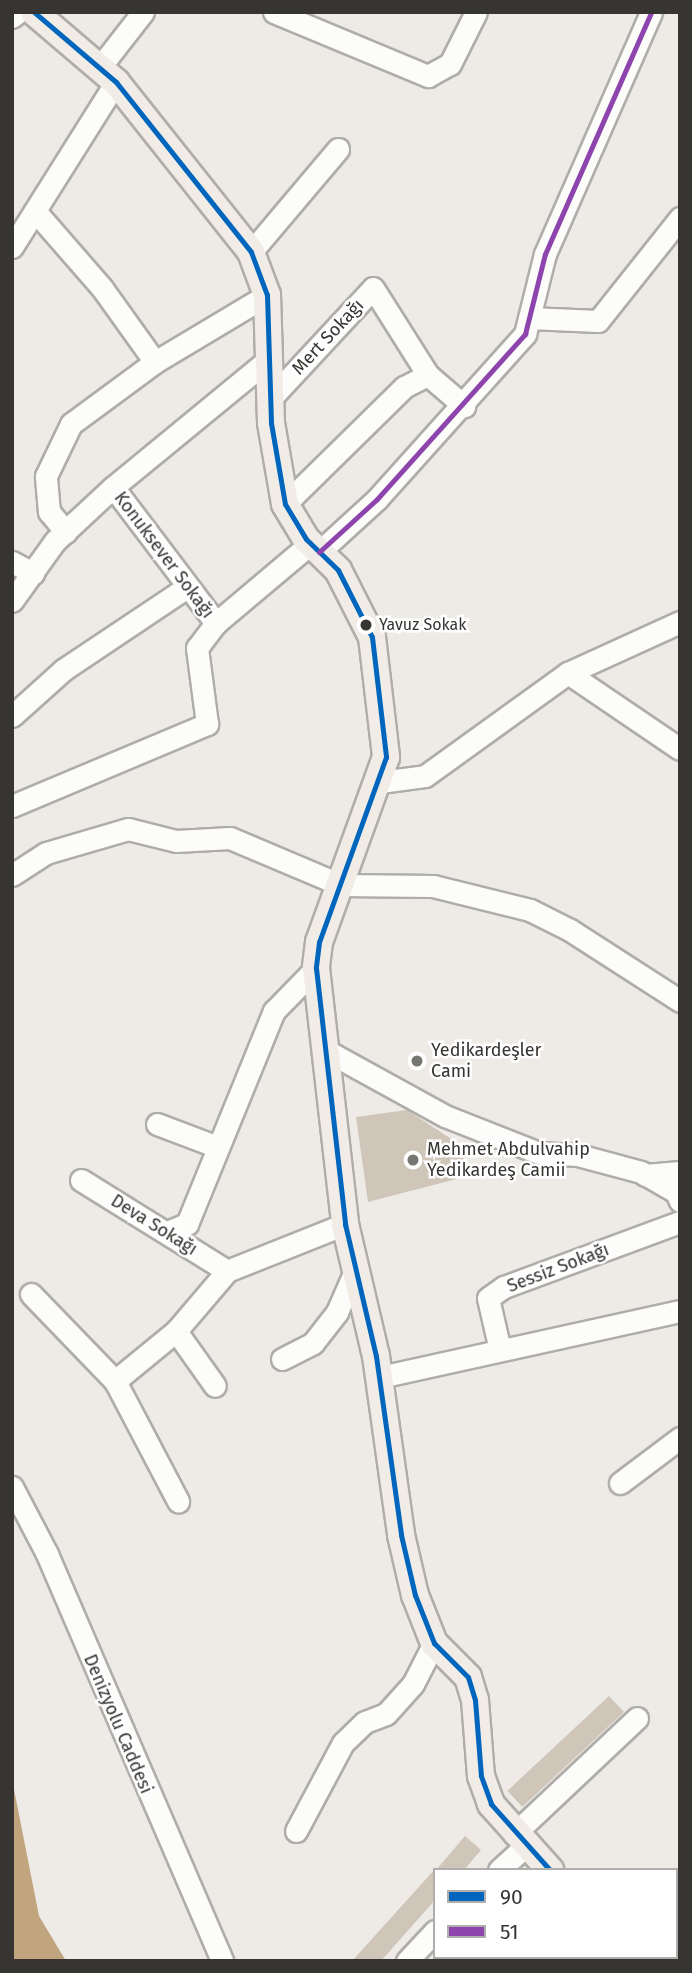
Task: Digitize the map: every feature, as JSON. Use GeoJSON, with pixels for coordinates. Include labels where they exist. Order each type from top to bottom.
{"type":"FeatureCollection","features":[{"type":"Feature","properties":{"kind":"main road"},"geometry":{"type":"LineString","coordinates":[[34,12],[108,74],[251,252],[267,295],[270,399],[285,503],[315,548],[338,570],[372,637],[386,757],[380,782],[341,885],[316,968],[345,1224],[354,1273],[380,1377],[401,1535],[435,1643],[468,1677],[475,1700],[481,1776],[491,1804],[520,1840],[548,1868]]}},
{"type":"Feature","properties":{"kind":"street"},"geometry":{"type":"LineString","coordinates":[[12,17],[18,12]]}},
{"type":"Feature","properties":{"kind":"street"},"geometry":{"type":"LineString","coordinates":[[12,247],[35,211],[143,12]]}},
{"type":"Feature","properties":{"kind":"street"},"geometry":{"type":"LineString","coordinates":[[274,12],[428,76],[450,64],[477,12]]}},
{"type":"Feature","properties":{"kind":"street"},"geometry":{"type":"LineString","coordinates":[[12,806],[207,724],[197,648],[216,623],[315,548],[464,406],[525,334],[545,254],[652,12]]}},
{"type":"Feature","properties":{"kind":"street"},"geometry":{"type":"LineString","coordinates":[[251,252],[338,149]]}},
{"type":"Feature","properties":{"kind":"street"},"geometry":{"type":"LineString","coordinates":[[35,211],[102,288],[155,362]]}},
{"type":"Feature","properties":{"kind":"street"},"geometry":{"type":"LineString","coordinates":[[529,318],[598,321],[680,218]]}},
{"type":"Feature","properties":{"kind":"street","name":"Mert Sokağı"},"geometry":{"type":"LineString","coordinates":[[270,399],[373,288],[428,375],[464,406]]}},
{"type":"Feature","properties":{"kind":"street"},"geometry":{"type":"LineString","coordinates":[[65,532],[49,512],[46,475],[56,448],[71,424],[155,362],[267,295]]}},
{"type":"Feature","properties":{"kind":"street"},"geometry":{"type":"LineString","coordinates":[[12,601],[65,532],[113,487],[269,359]]}},
{"type":"Feature","properties":{"kind":"street"},"geometry":{"type":"LineString","coordinates":[[285,503],[404,387],[428,375]]}},
{"type":"Feature","properties":{"kind":"street","name":"Konuksever Sokağı"},"geometry":{"type":"LineString","coordinates":[[113,487],[216,623]]}},
{"type":"Feature","properties":{"kind":"street"},"geometry":{"type":"LineString","coordinates":[[12,562],[33,573]]}},
{"type":"Feature","properties":{"kind":"street"},"geometry":{"type":"LineString","coordinates":[[12,716],[63,670],[187,586]]}},
{"type":"Feature","properties":{"kind":"street"},"geometry":{"type":"LineString","coordinates":[[380,782],[425,776],[568,673],[680,622]]}},
{"type":"Feature","properties":{"kind":"street"},"geometry":{"type":"LineString","coordinates":[[568,673],[680,749]]}},
{"type":"Feature","properties":{"kind":"street"},"geometry":{"type":"LineString","coordinates":[[12,875],[46,853],[128,829],[176,841],[230,838],[341,885],[433,886],[530,910],[570,929],[680,1002]]}},
{"type":"Feature","properties":{"kind":"street"},"geometry":{"type":"LineString","coordinates":[[167,1233],[187,1224],[274,1011],[316,968]]}},
{"type":"Feature","properties":{"kind":"street"},"geometry":{"type":"LineString","coordinates":[[325,1049],[445,1116],[539,1153],[578,1155],[645,1175],[676,1192],[680,1201]]}},
{"type":"Feature","properties":{"kind":"street"},"geometry":{"type":"LineString","coordinates":[[156,1124],[218,1147]]}},
{"type":"Feature","properties":{"kind":"street"},"geometry":{"type":"LineString","coordinates":[[645,1175],[680,1172]]}},
{"type":"Feature","properties":{"kind":"street","name":"Deva Sokağı"},"geometry":{"type":"LineString","coordinates":[[81,1180],[227,1271]]}},
{"type":"Feature","properties":{"kind":"street","name":"Sessiz Sokağı"},"geometry":{"type":"LineString","coordinates":[[500,1350],[488,1298],[504,1287],[680,1222]]}},
{"type":"Feature","properties":{"kind":"street"},"geometry":{"type":"LineString","coordinates":[[115,1381],[176,1331],[227,1271],[345,1224]]}},
{"type":"Feature","properties":{"kind":"street"},"geometry":{"type":"LineString","coordinates":[[282,1359],[313,1343],[337,1312],[354,1273]]}},
{"type":"Feature","properties":{"kind":"street"},"geometry":{"type":"LineString","coordinates":[[31,1294],[115,1381],[178,1501]]}},
{"type":"Feature","properties":{"kind":"street"},"geometry":{"type":"LineString","coordinates":[[380,1377],[680,1311]]}},
{"type":"Feature","properties":{"kind":"street"},"geometry":{"type":"LineString","coordinates":[[176,1331],[215,1386]]}},
{"type":"Feature","properties":{"kind":"street"},"geometry":{"type":"LineString","coordinates":[[620,1483],[680,1438]]}},
{"type":"Feature","properties":{"kind":"street","name":"Denizyolu Caddesi"},"geometry":{"type":"LineString","coordinates":[[12,1487],[47,1554],[222,1961]]}},
{"type":"Feature","properties":{"kind":"street"},"geometry":{"type":"LineString","coordinates":[[296,1831],[342,1744],[404,1694],[435,1643]]}},
{"type":"Feature","properties":{"kind":"street"},"geometry":{"type":"LineString","coordinates":[[500,1868],[520,1840],[637,1718]]}},
{"type":"Feature","properties":{"kind":"street"},"geometry":{"type":"LineString","coordinates":[[407,1961],[433,1933]]}},
{"type":"Feature","properties":{"kind":"shaded area"},"geometry":{"type":"Polygon","coordinates":[[[12,1779],[39,1916],[66,1961],[12,1961],[12,1779]]]}},
{"type":"Feature","properties":{"kind":"building","name":"Mehmet Abdulvahip Yedikardeş Camii"},"geometry":{"type":"Polygon","coordinates":[[[407,1110],[459,1144],[468,1176],[368,1202],[356,1117],[407,1110]]]}},
{"type":"Feature","properties":{"kind":"building"},"geometry":{"type":"Polygon","coordinates":[[[609,1696],[624,1712],[522,1807],[507,1791],[609,1696]]]}},
{"type":"Feature","properties":{"kind":"building"},"geometry":{"type":"Polygon","coordinates":[[[465,1836],[481,1850],[466,1868],[438,1868],[465,1836]]]}},
{"type":"Feature","properties":{"kind":"building"},"geometry":{"type":"Polygon","coordinates":[[[433,1871],[433,1902],[381,1961],[352,1961],[433,1871]]]}},
{"type":"Feature","properties":{"kind":"transit line","name":"90"},"geometry":{"type":"LineString","coordinates":[[34,12],[116,82],[251,252],[267,295],[271,423],[285,504],[306,539],[338,570],[372,637],[386,757],[319,942],[316,968],[345,1224],[376,1356],[401,1535],[415,1595],[434,1643],[468,1677],[475,1700],[481,1776],[491,1804],[548,1868]]}},
{"type":"Feature","properties":{"kind":"transit line","name":"51"},"geometry":{"type":"LineString","coordinates":[[319,552],[377,499],[525,334],[545,254],[651,12]]}},
{"type":"Feature","properties":{"kind":"place","name":"Yavuz Sokak"},"geometry":{"type":"Point","coordinates":[366,625]}},
{"type":"Feature","properties":{"kind":"place","name":"Yedikardeşler Cami"},"geometry":{"type":"Point","coordinates":[417,1061]}},
{"type":"Feature","properties":{"kind":"place","name":"Mehmet Abdulvahip Yedikardeş Camii"},"geometry":{"type":"Point","coordinates":[413,1160]}}]}
